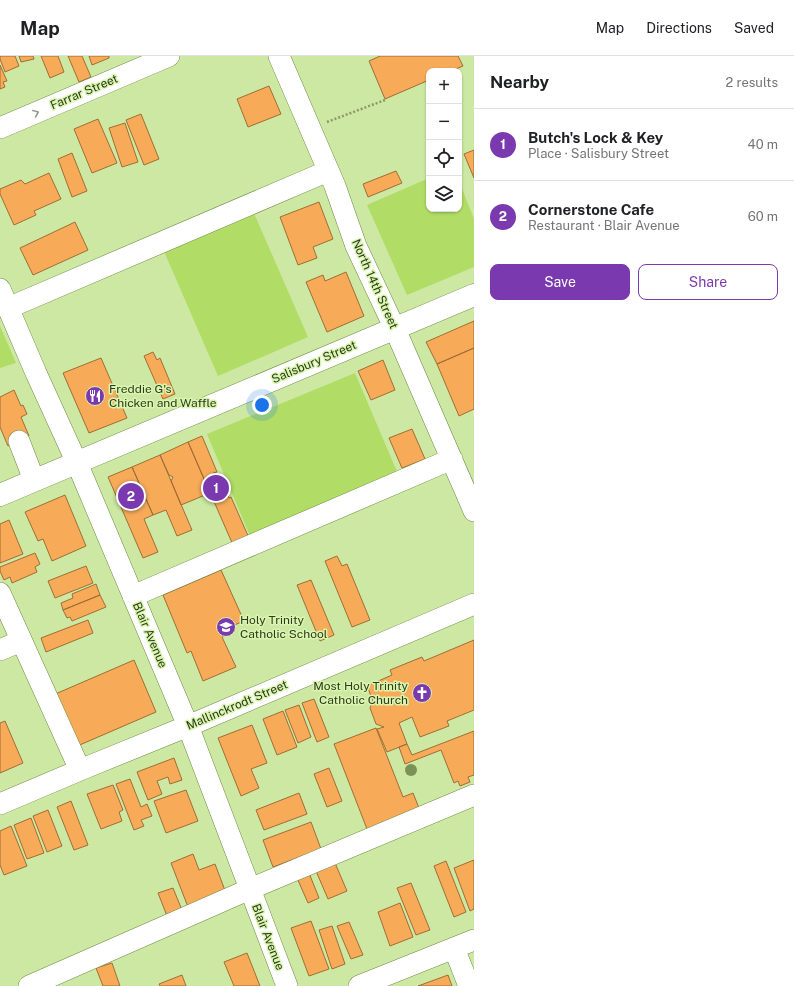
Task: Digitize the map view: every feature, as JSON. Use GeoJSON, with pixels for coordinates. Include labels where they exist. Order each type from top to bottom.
{"type":"FeatureCollection","features":[{"type":"Feature","properties":{"kind":"main road","name":"Salisbury Street"},"geometry":{"type":"LineString","coordinates":[[0,496],[34,480],[474,295]]}},
{"type":"Feature","properties":{"kind":"street","name":"Farrar Street"},"geometry":{"type":"LineString","coordinates":[[0,128],[169,56]]}},
{"type":"Feature","properties":{"kind":"street","name":"North 14th Street"},"geometry":{"type":"LineString","coordinates":[[279,56],[335,186],[356,246],[395,328],[474,511]]}},
{"type":"Feature","properties":{"kind":"street"},"geometry":{"type":"LineString","coordinates":[[8,308],[328,171]]}},
{"type":"Feature","properties":{"kind":"street","name":"Blair Avenue"},"geometry":{"type":"LineString","coordinates":[[0,289],[77,463],[188,726],[286,986]]}},
{"type":"Feature","properties":{"kind":"street"},"geometry":{"type":"LineString","coordinates":[[19,441],[34,480]]}},
{"type":"Feature","properties":{"kind":"street"},"geometry":{"type":"LineString","coordinates":[[133,596],[452,459]]}},
{"type":"Feature","properties":{"kind":"street"},"geometry":{"type":"LineString","coordinates":[[0,593],[80,770]]}},
{"type":"Feature","properties":{"kind":"street","name":"Mallinckrodt Street"},"geometry":{"type":"LineString","coordinates":[[0,804],[188,726],[474,604]]}},
{"type":"Feature","properties":{"kind":"street"},"geometry":{"type":"LineString","coordinates":[[0,650],[21,641]]}},
{"type":"Feature","properties":{"kind":"street"},"geometry":{"type":"LineString","coordinates":[[29,986],[250,889],[474,794]]}},
{"type":"Feature","properties":{"kind":"street"},"geometry":{"type":"LineString","coordinates":[[359,986],[474,940]]}},
{"type":"Feature","properties":{"kind":"street"},"geometry":{"type":"LineString","coordinates":[[454,948],[469,986]]}},
{"type":"Feature","properties":{"kind":"path"},"geometry":{"type":"LineString","coordinates":[[310,129],[386,100]]}},
{"type":"Feature","properties":{"kind":"green space"},"geometry":{"type":"Polygon","coordinates":[[[426,179],[426,212],[462,212],[462,189],[474,219],[474,267],[407,295],[367,205],[426,179]]]}},
{"type":"Feature","properties":{"kind":"green space"},"geometry":{"type":"Polygon","coordinates":[[[253,211],[308,337],[218,376],[163,249],[253,211]]]}},
{"type":"Feature","properties":{"kind":"green space"},"geometry":{"type":"Polygon","coordinates":[[[0,326],[16,363],[0,368],[0,326]]]}},
{"type":"Feature","properties":{"kind":"green space"},"geometry":{"type":"Polygon","coordinates":[[[355,373],[398,474],[250,536],[207,434],[355,373]]]}},
{"type":"Feature","properties":{"kind":"building"},"geometry":{"type":"Polygon","coordinates":[[[0,56],[15,56],[19,66],[5,72],[0,56]]]}},
{"type":"Feature","properties":{"kind":"building"},"geometry":{"type":"Polygon","coordinates":[[[19,56],[33,56],[34,59],[21,62],[19,56]]]}},
{"type":"Feature","properties":{"kind":"building"},"geometry":{"type":"Polygon","coordinates":[[[41,56],[58,56],[64,72],[50,78],[41,56]]]}},
{"type":"Feature","properties":{"kind":"building"},"geometry":{"type":"Polygon","coordinates":[[[68,56],[82,56],[91,77],[79,82],[68,56]]]}},
{"type":"Feature","properties":{"kind":"building"},"geometry":{"type":"Polygon","coordinates":[[[89,56],[109,56],[109,58],[92,65],[89,56]]]}},
{"type":"Feature","properties":{"kind":"building"},"geometry":{"type":"Polygon","coordinates":[[[380,56],[458,56],[463,66],[458,68],[426,68],[426,81],[385,99],[369,61],[380,56]]]}},
{"type":"Feature","properties":{"kind":"building"},"geometry":{"type":"Polygon","coordinates":[[[0,65],[7,81],[3,82],[5,87],[0,89],[0,65]]]}},
{"type":"Feature","properties":{"kind":"building"},"geometry":{"type":"Polygon","coordinates":[[[269,86],[281,114],[248,127],[237,99],[269,86]]]}},
{"type":"Feature","properties":{"kind":"building"},"geometry":{"type":"Polygon","coordinates":[[[141,114],[159,159],[144,165],[126,120],[141,114]]]}},
{"type":"Feature","properties":{"kind":"building"},"geometry":{"type":"Polygon","coordinates":[[[98,119],[117,163],[92,173],[74,129],[98,119]]]}},
{"type":"Feature","properties":{"kind":"building"},"geometry":{"type":"Polygon","coordinates":[[[125,123],[138,162],[122,167],[109,128],[125,123]]]}},
{"type":"Feature","properties":{"kind":"building"},"geometry":{"type":"Polygon","coordinates":[[[474,150],[474,178],[464,154],[474,150]]]}},
{"type":"Feature","properties":{"kind":"building"},"geometry":{"type":"Polygon","coordinates":[[[72,153],[87,191],[72,197],[58,159],[72,153]]]}},
{"type":"Feature","properties":{"kind":"building"},"geometry":{"type":"Polygon","coordinates":[[[396,171],[402,183],[368,197],[363,184],[396,171]]]}},
{"type":"Feature","properties":{"kind":"building"},"geometry":{"type":"Polygon","coordinates":[[[49,173],[61,199],[34,211],[36,215],[14,225],[0,194],[0,189],[21,180],[25,184],[49,173]]]}},
{"type":"Feature","properties":{"kind":"building"},"geometry":{"type":"Polygon","coordinates":[[[319,202],[333,239],[313,247],[317,258],[298,265],[280,217],[319,202]]]}},
{"type":"Feature","properties":{"kind":"building"},"geometry":{"type":"Polygon","coordinates":[[[75,222],[88,250],[33,275],[20,248],[75,222]]]}},
{"type":"Feature","properties":{"kind":"building"},"geometry":{"type":"Polygon","coordinates":[[[346,272],[364,316],[327,332],[306,282],[323,275],[325,281],[346,272]]]}},
{"type":"Feature","properties":{"kind":"building"},"geometry":{"type":"Polygon","coordinates":[[[474,321],[474,348],[437,364],[426,342],[474,321]]]}},
{"type":"Feature","properties":{"kind":"building"},"geometry":{"type":"Polygon","coordinates":[[[474,348],[474,409],[459,416],[437,364],[474,348]]]}},
{"type":"Feature","properties":{"kind":"building"},"geometry":{"type":"Polygon","coordinates":[[[153,352],[157,360],[160,358],[175,394],[163,399],[144,356],[153,352]]]}},
{"type":"Feature","properties":{"kind":"building","name":"Freddie G's Chicken and Waffle"},"geometry":{"type":"Polygon","coordinates":[[[101,358],[127,418],[89,433],[63,373],[101,358]]]}},
{"type":"Feature","properties":{"kind":"building"},"geometry":{"type":"Polygon","coordinates":[[[383,360],[395,390],[371,400],[358,371],[383,360]]]}},
{"type":"Feature","properties":{"kind":"building"},"geometry":{"type":"Polygon","coordinates":[[[14,390],[21,406],[23,405],[27,414],[21,417],[29,436],[8,446],[0,427],[0,397],[14,390]]]}},
{"type":"Feature","properties":{"kind":"building"},"geometry":{"type":"Polygon","coordinates":[[[412,429],[425,459],[402,468],[389,438],[412,429]]]}},
{"type":"Feature","properties":{"kind":"building"},"geometry":{"type":"Polygon","coordinates":[[[202,436],[217,472],[213,473],[217,482],[222,483],[229,498],[231,497],[249,538],[233,545],[188,442],[202,436]]]}},
{"type":"Feature","properties":{"kind":"building"},"geometry":{"type":"Polygon","coordinates":[[[188,442],[210,493],[181,505],[171,481],[173,477],[169,475],[160,455],[188,442]]]}},
{"type":"Feature","properties":{"kind":"building"},"geometry":{"type":"Polygon","coordinates":[[[160,455],[192,530],[177,536],[166,510],[153,515],[132,467],[160,455]]]}},
{"type":"Feature","properties":{"kind":"building"},"geometry":{"type":"Polygon","coordinates":[[[132,467],[153,515],[144,519],[158,552],[143,558],[108,477],[132,467]]]}},
{"type":"Feature","properties":{"kind":"building"},"geometry":{"type":"Polygon","coordinates":[[[65,495],[86,546],[52,561],[43,539],[38,541],[25,512],[65,495]]]}},
{"type":"Feature","properties":{"kind":"building"},"geometry":{"type":"Polygon","coordinates":[[[9,520],[23,554],[0,563],[0,524],[9,520]]]}},
{"type":"Feature","properties":{"kind":"building"},"geometry":{"type":"Polygon","coordinates":[[[35,553],[40,564],[35,567],[37,572],[12,583],[10,577],[4,580],[0,567],[35,553]]]}},
{"type":"Feature","properties":{"kind":"building"},"geometry":{"type":"Polygon","coordinates":[[[337,556],[342,566],[347,564],[370,620],[352,627],[325,561],[337,556]]]}},
{"type":"Feature","properties":{"kind":"building"},"geometry":{"type":"Polygon","coordinates":[[[86,566],[93,583],[55,598],[48,581],[86,566]]]}},
{"type":"Feature","properties":{"kind":"building","name":"Holy Trinity Catholic School"},"geometry":{"type":"Polygon","coordinates":[[[221,570],[244,621],[232,626],[234,632],[222,637],[236,667],[203,681],[191,651],[187,653],[163,595],[221,570]]]}},
{"type":"Feature","properties":{"kind":"building"},"geometry":{"type":"Polygon","coordinates":[[[311,580],[334,635],[320,641],[297,585],[311,580]]]}},
{"type":"Feature","properties":{"kind":"building"},"geometry":{"type":"Polygon","coordinates":[[[96,584],[100,595],[63,610],[61,603],[73,598],[72,594],[96,584]]]}},
{"type":"Feature","properties":{"kind":"building"},"geometry":{"type":"Polygon","coordinates":[[[100,595],[106,607],[72,621],[70,617],[67,618],[63,610],[100,595]]]}},
{"type":"Feature","properties":{"kind":"building"},"geometry":{"type":"Polygon","coordinates":[[[88,620],[93,633],[46,652],[41,638],[88,620]]]}},
{"type":"Feature","properties":{"kind":"building","name":"Most Holy Trinity Catholic Church"},"geometry":{"type":"Polygon","coordinates":[[[474,640],[474,710],[447,721],[449,726],[420,737],[412,717],[399,723],[407,744],[387,752],[377,729],[384,727],[376,724],[370,708],[373,701],[367,686],[392,675],[390,670],[422,657],[424,661],[474,640]]]}},
{"type":"Feature","properties":{"kind":"building"},"geometry":{"type":"Polygon","coordinates":[[[134,660],[156,712],[75,747],[53,695],[134,660]]]}},
{"type":"Feature","properties":{"kind":"building"},"geometry":{"type":"Polygon","coordinates":[[[314,699],[329,737],[317,742],[302,703],[314,699]]]}},
{"type":"Feature","properties":{"kind":"building"},"geometry":{"type":"Polygon","coordinates":[[[299,705],[311,737],[298,743],[285,710],[299,705]]]}},
{"type":"Feature","properties":{"kind":"building"},"geometry":{"type":"Polygon","coordinates":[[[283,711],[297,747],[277,755],[263,719],[283,711]]]}},
{"type":"Feature","properties":{"kind":"building"},"geometry":{"type":"Polygon","coordinates":[[[5,721],[23,763],[0,773],[0,723],[5,721]]]}},
{"type":"Feature","properties":{"kind":"building"},"geometry":{"type":"Polygon","coordinates":[[[252,725],[267,763],[251,769],[259,788],[241,796],[218,738],[252,725]]]}},
{"type":"Feature","properties":{"kind":"building"},"geometry":{"type":"Polygon","coordinates":[[[376,728],[403,797],[413,793],[419,808],[367,829],[334,744],[376,728]]]}},
{"type":"Feature","properties":{"kind":"building"},"geometry":{"type":"Polygon","coordinates":[[[474,731],[474,775],[468,777],[470,782],[460,786],[458,781],[454,783],[441,750],[405,764],[399,747],[407,744],[412,755],[474,731]]]}},
{"type":"Feature","properties":{"kind":"building"},"geometry":{"type":"Polygon","coordinates":[[[174,758],[182,780],[170,784],[168,777],[157,781],[162,794],[148,800],[137,772],[174,758]]]}},
{"type":"Feature","properties":{"kind":"building"},"geometry":{"type":"Polygon","coordinates":[[[329,768],[342,801],[327,807],[314,774],[329,768]]]}},
{"type":"Feature","properties":{"kind":"building"},"geometry":{"type":"Polygon","coordinates":[[[130,779],[141,807],[147,804],[152,816],[141,820],[144,826],[134,830],[116,784],[130,779]]]}},
{"type":"Feature","properties":{"kind":"building"},"geometry":{"type":"Polygon","coordinates":[[[113,785],[123,810],[119,812],[122,821],[101,829],[87,794],[113,785]]]}},
{"type":"Feature","properties":{"kind":"building"},"geometry":{"type":"Polygon","coordinates":[[[186,790],[198,821],[166,833],[154,801],[186,790]]]}},
{"type":"Feature","properties":{"kind":"building"},"geometry":{"type":"Polygon","coordinates":[[[299,793],[307,814],[264,830],[256,810],[299,793]]]}},
{"type":"Feature","properties":{"kind":"building"},"geometry":{"type":"Polygon","coordinates":[[[71,801],[88,845],[74,850],[57,807],[71,801]]]}},
{"type":"Feature","properties":{"kind":"building"},"geometry":{"type":"Polygon","coordinates":[[[48,810],[62,846],[47,852],[33,816],[48,810]]]}},
{"type":"Feature","properties":{"kind":"building"},"geometry":{"type":"Polygon","coordinates":[[[31,818],[44,853],[27,859],[14,825],[31,818]]]}},
{"type":"Feature","properties":{"kind":"building"},"geometry":{"type":"Polygon","coordinates":[[[311,822],[321,849],[273,867],[263,840],[311,822]]]}},
{"type":"Feature","properties":{"kind":"building"},"geometry":{"type":"Polygon","coordinates":[[[11,826],[27,866],[4,875],[0,865],[0,831],[11,826]]]}},
{"type":"Feature","properties":{"kind":"building"},"geometry":{"type":"Polygon","coordinates":[[[193,854],[199,870],[215,864],[226,893],[188,907],[171,863],[193,854]]]}},
{"type":"Feature","properties":{"kind":"building"},"geometry":{"type":"Polygon","coordinates":[[[474,860],[474,909],[470,911],[454,868],[474,860]]]}},
{"type":"Feature","properties":{"kind":"building"},"geometry":{"type":"Polygon","coordinates":[[[446,861],[466,912],[454,917],[434,866],[446,861]]]}},
{"type":"Feature","properties":{"kind":"building"},"geometry":{"type":"Polygon","coordinates":[[[335,863],[347,891],[328,899],[316,871],[335,863]]]}},
{"type":"Feature","properties":{"kind":"building"},"geometry":{"type":"Polygon","coordinates":[[[309,873],[319,898],[308,903],[297,878],[309,873]]]}},
{"type":"Feature","properties":{"kind":"building"},"geometry":{"type":"Polygon","coordinates":[[[411,883],[430,930],[416,935],[397,888],[411,883]]]}},
{"type":"Feature","properties":{"kind":"building"},"geometry":{"type":"Polygon","coordinates":[[[173,888],[182,910],[167,916],[158,893],[173,888]]]}},
{"type":"Feature","properties":{"kind":"building"},"geometry":{"type":"Polygon","coordinates":[[[400,903],[413,937],[390,946],[378,912],[400,903]]]}},
{"type":"Feature","properties":{"kind":"building"},"geometry":{"type":"Polygon","coordinates":[[[311,921],[329,969],[309,976],[291,928],[311,921]]]}},
{"type":"Feature","properties":{"kind":"building"},"geometry":{"type":"Polygon","coordinates":[[[349,922],[363,955],[351,959],[337,926],[349,922]]]}},
{"type":"Feature","properties":{"kind":"building"},"geometry":{"type":"Polygon","coordinates":[[[332,926],[345,964],[332,969],[319,930],[332,926]]]}},
{"type":"Feature","properties":{"kind":"building"},"geometry":{"type":"Polygon","coordinates":[[[247,953],[260,986],[234,986],[224,962],[247,953]]]}},
{"type":"Feature","properties":{"kind":"building"},"geometry":{"type":"Polygon","coordinates":[[[112,963],[120,986],[103,986],[96,968],[112,963]]]}},
{"type":"Feature","properties":{"kind":"building"},"geometry":{"type":"Polygon","coordinates":[[[182,975],[186,986],[160,986],[159,984],[182,975]]]}},
{"type":"Feature","properties":{"kind":"building"},"geometry":{"type":"Polygon","coordinates":[[[448,975],[452,986],[418,986],[448,975]]]}},
{"type":"Feature","properties":{"kind":"place","name":"Freddie G's Chicken and Waffle"},"geometry":{"type":"Point","coordinates":[95,396]}},
{"type":"Feature","properties":{"kind":"place","name":"Butch's Lock & Key"},"geometry":{"type":"Point","coordinates":[216,488]}},
{"type":"Feature","properties":{"kind":"place","name":"Cornerstone Cafe"},"geometry":{"type":"Point","coordinates":[131,496]}},
{"type":"Feature","properties":{"kind":"place","name":"Holy Trinity Catholic School"},"geometry":{"type":"Point","coordinates":[226,627]}},
{"type":"Feature","properties":{"kind":"place","name":"Most Holy Trinity Catholic Church"},"geometry":{"type":"Point","coordinates":[422,693]}}]}
